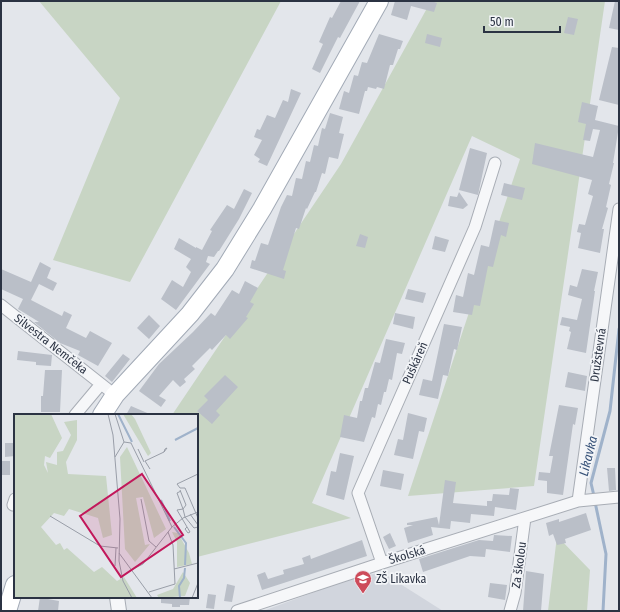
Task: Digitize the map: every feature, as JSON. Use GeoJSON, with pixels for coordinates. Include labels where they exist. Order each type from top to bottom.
{"type":"FeatureCollection","features":[{"type":"Feature","properties":{"kind":"main road"},"geometry":{"type":"LineString","coordinates":[[103,414],[115,395],[190,314],[225,269],[262,209],[379,1]]}},
{"type":"Feature","properties":{"kind":"main road"},"geometry":{"type":"LineString","coordinates":[[7,611],[14,588]]}},
{"type":"Feature","properties":{"kind":"street","name":"Puškáreň"},"geometry":{"type":"LineString","coordinates":[[382,562],[358,493],[475,227],[495,163]]}},
{"type":"Feature","properties":{"kind":"street","name":"Družstevná"},"geometry":{"type":"LineString","coordinates":[[578,501],[619,209]]}},
{"type":"Feature","properties":{"kind":"street","name":"Silvestra Nemčeka"},"geometry":{"type":"LineString","coordinates":[[1,305],[115,395]]}},
{"type":"Feature","properties":{"kind":"street"},"geometry":{"type":"LineString","coordinates":[[76,414],[101,384]]}},
{"type":"Feature","properties":{"kind":"street","name":"Školská"},"geometry":{"type":"LineString","coordinates":[[237,611],[382,562],[578,501],[619,497]]}},
{"type":"Feature","properties":{"kind":"street","name":"Za školou"},"geometry":{"type":"LineString","coordinates":[[510,611],[515,593],[525,518]]}},
{"type":"Feature","properties":{"kind":"street"},"geometry":{"type":"LineString","coordinates":[[117,598],[119,611]]}},
{"type":"Feature","properties":{"kind":"shaded area","name":"ZŠ Likavka"},"geometry":{"type":"Polygon","coordinates":[[[383,573],[443,611],[263,611],[358,576],[383,573]]]}},
{"type":"Feature","properties":{"kind":"green space"},"geometry":{"type":"Polygon","coordinates":[[[39,1],[281,1],[130,282],[53,260],[120,98],[39,1]]]}},
{"type":"Feature","properties":{"kind":"green space"},"geometry":{"type":"Polygon","coordinates":[[[431,1],[605,1],[534,486],[408,496],[520,159],[472,136],[312,503],[351,518],[198,557],[198,414],[173,414],[341,164],[431,1]]]}},
{"type":"Feature","properties":{"kind":"green space"},"geometry":{"type":"Polygon","coordinates":[[[557,536],[590,570],[587,611],[548,611],[557,536]]]}},
{"type":"Feature","properties":{"kind":"building"},"geometry":{"type":"Polygon","coordinates":[[[341,1],[360,1],[340,38],[338,37],[320,73],[312,69],[323,44],[319,42],[330,17],[332,18],[341,1]]]}},
{"type":"Feature","properties":{"kind":"building"},"geometry":{"type":"Polygon","coordinates":[[[395,1],[431,1],[437,3],[434,12],[411,6],[407,20],[391,15],[395,1]]]}},
{"type":"Feature","properties":{"kind":"building"},"geometry":{"type":"Polygon","coordinates":[[[615,1],[619,1],[619,30],[609,28],[615,1]]]}},
{"type":"Feature","properties":{"kind":"building"},"geometry":{"type":"Polygon","coordinates":[[[568,17],[578,19],[574,35],[564,33],[568,17]]]}},
{"type":"Feature","properties":{"kind":"building"},"geometry":{"type":"Polygon","coordinates":[[[379,34],[403,41],[400,49],[398,49],[393,65],[390,65],[384,89],[368,87],[367,91],[365,91],[359,114],[339,109],[344,91],[349,93],[354,75],[358,76],[362,62],[367,63],[379,34]]]}},
{"type":"Feature","properties":{"kind":"building"},"geometry":{"type":"Polygon","coordinates":[[[427,34],[442,38],[440,47],[425,43],[427,34]]]}},
{"type":"Feature","properties":{"kind":"building"},"geometry":{"type":"Polygon","coordinates":[[[612,47],[619,48],[619,105],[599,100],[612,47]]]}},
{"type":"Feature","properties":{"kind":"building"},"geometry":{"type":"Polygon","coordinates":[[[291,89],[301,93],[267,166],[258,162],[260,159],[254,155],[262,140],[254,137],[257,129],[260,130],[267,115],[275,118],[283,100],[288,102],[291,89]]]}},
{"type":"Feature","properties":{"kind":"building"},"geometry":{"type":"Polygon","coordinates":[[[582,102],[598,106],[595,120],[619,126],[614,163],[609,184],[611,185],[606,207],[608,208],[602,229],[604,229],[600,253],[578,248],[581,233],[577,232],[579,224],[585,225],[593,196],[588,194],[592,180],[532,164],[535,143],[593,157],[600,130],[593,129],[590,141],[583,140],[586,124],[578,122],[582,102]]]}},
{"type":"Feature","properties":{"kind":"building"},"geometry":{"type":"Polygon","coordinates":[[[330,113],[343,117],[339,133],[344,134],[338,159],[329,157],[325,174],[322,173],[316,192],[307,209],[306,208],[299,229],[296,228],[283,270],[286,271],[284,279],[250,268],[252,260],[255,261],[261,243],[268,245],[281,207],[287,195],[292,196],[296,178],[302,179],[306,161],[310,162],[314,145],[318,146],[322,128],[325,129],[330,113]]]}},
{"type":"Feature","properties":{"kind":"building"},"geometry":{"type":"Polygon","coordinates":[[[470,148],[487,153],[478,195],[459,190],[470,148]]]}},
{"type":"Feature","properties":{"kind":"building"},"geometry":{"type":"Polygon","coordinates":[[[504,183],[525,188],[522,200],[501,195],[504,183]]]}},
{"type":"Feature","properties":{"kind":"building"},"geometry":{"type":"Polygon","coordinates":[[[244,189],[252,193],[239,219],[214,257],[208,256],[206,262],[210,264],[176,310],[161,299],[172,280],[183,287],[191,272],[186,267],[191,259],[174,249],[179,238],[202,250],[212,231],[210,230],[227,205],[234,209],[244,189]]]}},
{"type":"Feature","properties":{"kind":"building"},"geometry":{"type":"Polygon","coordinates":[[[459,192],[468,205],[463,209],[448,206],[450,196],[457,197],[459,192]]]}},
{"type":"Feature","properties":{"kind":"building"},"geometry":{"type":"Polygon","coordinates":[[[495,220],[509,223],[506,237],[501,235],[493,267],[488,266],[480,306],[474,305],[472,315],[453,312],[456,295],[463,297],[468,273],[474,275],[481,245],[489,247],[495,220]]]}},
{"type":"Feature","properties":{"kind":"building"},"geometry":{"type":"Polygon","coordinates":[[[360,234],[368,237],[365,248],[356,246],[360,234]]]}},
{"type":"Feature","properties":{"kind":"building"},"geometry":{"type":"Polygon","coordinates":[[[435,236],[449,240],[445,252],[432,249],[435,236]]]}},
{"type":"Feature","properties":{"kind":"building"},"geometry":{"type":"Polygon","coordinates":[[[40,262],[51,268],[47,278],[57,283],[53,291],[39,284],[31,300],[62,316],[64,311],[72,315],[66,328],[86,338],[90,331],[112,343],[98,366],[78,355],[80,351],[60,343],[34,322],[39,322],[18,309],[23,299],[1,289],[1,269],[31,282],[40,262]]]}},
{"type":"Feature","properties":{"kind":"building"},"geometry":{"type":"Polygon","coordinates":[[[582,269],[598,272],[586,353],[567,349],[571,332],[569,331],[570,327],[560,325],[562,317],[577,320],[582,299],[568,295],[570,285],[577,287],[582,269]]]}},
{"type":"Feature","properties":{"kind":"building"},"geometry":{"type":"Polygon","coordinates":[[[245,281],[258,288],[250,302],[254,304],[246,317],[248,318],[230,339],[226,335],[212,350],[210,348],[192,366],[195,369],[184,379],[186,382],[180,387],[173,380],[159,396],[166,400],[161,407],[139,391],[159,364],[211,313],[215,316],[232,290],[239,294],[245,281]]]}},
{"type":"Feature","properties":{"kind":"building"},"geometry":{"type":"Polygon","coordinates":[[[408,289],[426,293],[423,303],[405,299],[408,289]]]}},
{"type":"Feature","properties":{"kind":"building"},"geometry":{"type":"Polygon","coordinates":[[[395,313],[415,317],[413,329],[393,324],[395,313]]]}},
{"type":"Feature","properties":{"kind":"building"},"geometry":{"type":"Polygon","coordinates":[[[149,315],[160,326],[149,339],[137,328],[149,315]]]}},
{"type":"Feature","properties":{"kind":"building"},"geometry":{"type":"Polygon","coordinates":[[[444,324],[462,327],[457,350],[454,349],[448,376],[443,375],[438,399],[419,395],[423,379],[432,381],[444,324]]]}},
{"type":"Feature","properties":{"kind":"building"},"geometry":{"type":"Polygon","coordinates":[[[386,339],[405,343],[402,354],[397,353],[392,380],[389,379],[381,405],[378,404],[375,418],[372,417],[364,442],[340,437],[344,415],[357,418],[360,401],[362,401],[365,388],[368,388],[375,362],[380,363],[386,339]]]}},
{"type":"Feature","properties":{"kind":"building"},"geometry":{"type":"Polygon","coordinates":[[[18,351],[52,355],[51,366],[36,365],[36,362],[17,360],[18,351]]]}},
{"type":"Feature","properties":{"kind":"building"},"geometry":{"type":"Polygon","coordinates":[[[123,354],[130,359],[112,382],[105,376],[123,354]]]}},
{"type":"Feature","properties":{"kind":"building"},"geometry":{"type":"Polygon","coordinates":[[[45,370],[62,370],[60,412],[41,412],[41,396],[43,396],[45,370]]]}},
{"type":"Feature","properties":{"kind":"building"},"geometry":{"type":"Polygon","coordinates":[[[568,372],[587,376],[585,391],[565,387],[568,372]]]}},
{"type":"Feature","properties":{"kind":"building"},"geometry":{"type":"Polygon","coordinates":[[[225,375],[238,387],[216,411],[220,415],[212,424],[197,411],[208,400],[204,396],[225,375]]]}},
{"type":"Feature","properties":{"kind":"building"},"geometry":{"type":"Polygon","coordinates":[[[559,405],[578,408],[575,425],[573,424],[563,495],[547,493],[547,481],[538,480],[539,472],[550,473],[553,456],[549,456],[559,405]]]}},
{"type":"Feature","properties":{"kind":"building"},"geometry":{"type":"Polygon","coordinates":[[[131,406],[150,414],[127,414],[131,406]]]}},
{"type":"Feature","properties":{"kind":"building"},"geometry":{"type":"Polygon","coordinates":[[[408,413],[427,418],[424,432],[419,431],[413,459],[394,455],[398,439],[403,440],[408,413]]]}},
{"type":"Feature","properties":{"kind":"building"},"geometry":{"type":"Polygon","coordinates":[[[5,443],[14,443],[14,456],[5,457],[5,443]]]}},
{"type":"Feature","properties":{"kind":"building"},"geometry":{"type":"Polygon","coordinates":[[[340,453],[354,456],[344,500],[326,495],[331,471],[336,472],[340,453]]]}},
{"type":"Feature","properties":{"kind":"building"},"geometry":{"type":"Polygon","coordinates":[[[1,461],[10,461],[10,475],[1,475],[1,461]]]}},
{"type":"Feature","properties":{"kind":"building"},"geometry":{"type":"Polygon","coordinates":[[[607,468],[615,468],[616,490],[609,491],[607,468]]]}},
{"type":"Feature","properties":{"kind":"building"},"geometry":{"type":"Polygon","coordinates":[[[383,470],[404,474],[401,490],[380,486],[383,470]]]}},
{"type":"Feature","properties":{"kind":"building"},"geometry":{"type":"Polygon","coordinates":[[[445,480],[456,482],[453,503],[487,506],[487,501],[492,501],[493,494],[509,495],[510,488],[519,489],[516,510],[495,507],[494,516],[471,514],[470,523],[451,521],[450,529],[431,527],[433,535],[408,543],[404,528],[413,525],[407,525],[407,523],[437,517],[439,525],[445,480]]]}},
{"type":"Feature","properties":{"kind":"building"},"geometry":{"type":"Polygon","coordinates":[[[586,513],[591,530],[565,539],[566,543],[557,545],[553,534],[549,536],[546,523],[559,519],[559,522],[586,513]]]}},
{"type":"Feature","properties":{"kind":"building"},"geometry":{"type":"Polygon","coordinates":[[[390,533],[396,546],[389,549],[383,537],[390,533]]]}},
{"type":"Feature","properties":{"kind":"building"},"geometry":{"type":"Polygon","coordinates":[[[494,535],[512,536],[510,552],[486,549],[485,557],[470,556],[423,572],[419,559],[479,540],[493,541],[494,535]]]}},
{"type":"Feature","properties":{"kind":"building"},"geometry":{"type":"Polygon","coordinates":[[[362,540],[367,556],[262,590],[257,575],[265,572],[268,579],[284,574],[283,570],[304,564],[302,558],[310,555],[311,559],[362,540]]]}},
{"type":"Feature","properties":{"kind":"building"},"geometry":{"type":"Polygon","coordinates":[[[526,571],[544,574],[541,611],[523,611],[526,571]]]}},
{"type":"Feature","properties":{"kind":"building"},"geometry":{"type":"Polygon","coordinates":[[[490,583],[507,585],[505,600],[488,597],[490,583]]]}},
{"type":"Feature","properties":{"kind":"building"},"geometry":{"type":"Polygon","coordinates":[[[227,584],[235,586],[232,602],[224,601],[227,584]]]}},
{"type":"Feature","properties":{"kind":"building"},"geometry":{"type":"Polygon","coordinates":[[[208,594],[216,595],[214,609],[206,608],[208,594]]]}},
{"type":"Feature","properties":{"kind":"building"},"geometry":{"type":"Polygon","coordinates":[[[40,598],[48,598],[59,601],[58,611],[38,611],[40,598]]]}},
{"type":"Feature","properties":{"kind":"building"},"geometry":{"type":"Polygon","coordinates":[[[161,598],[190,598],[189,605],[180,605],[180,607],[172,607],[172,604],[161,603],[161,598]]]}},
{"type":"Feature","properties":{"kind":"waterway","name":"Likavka"},"geometry":{"type":"LineString","coordinates":[[594,496],[591,483],[610,411],[619,329]]}},
{"type":"Feature","properties":{"kind":"waterway","name":"Likavka"},"geometry":{"type":"LineString","coordinates":[[595,502],[606,554],[603,611]]}},
{"type":"Feature","properties":{"kind":"place","name":"ZŠ Likavka"},"geometry":{"type":"Point","coordinates":[363,594]}}]}
